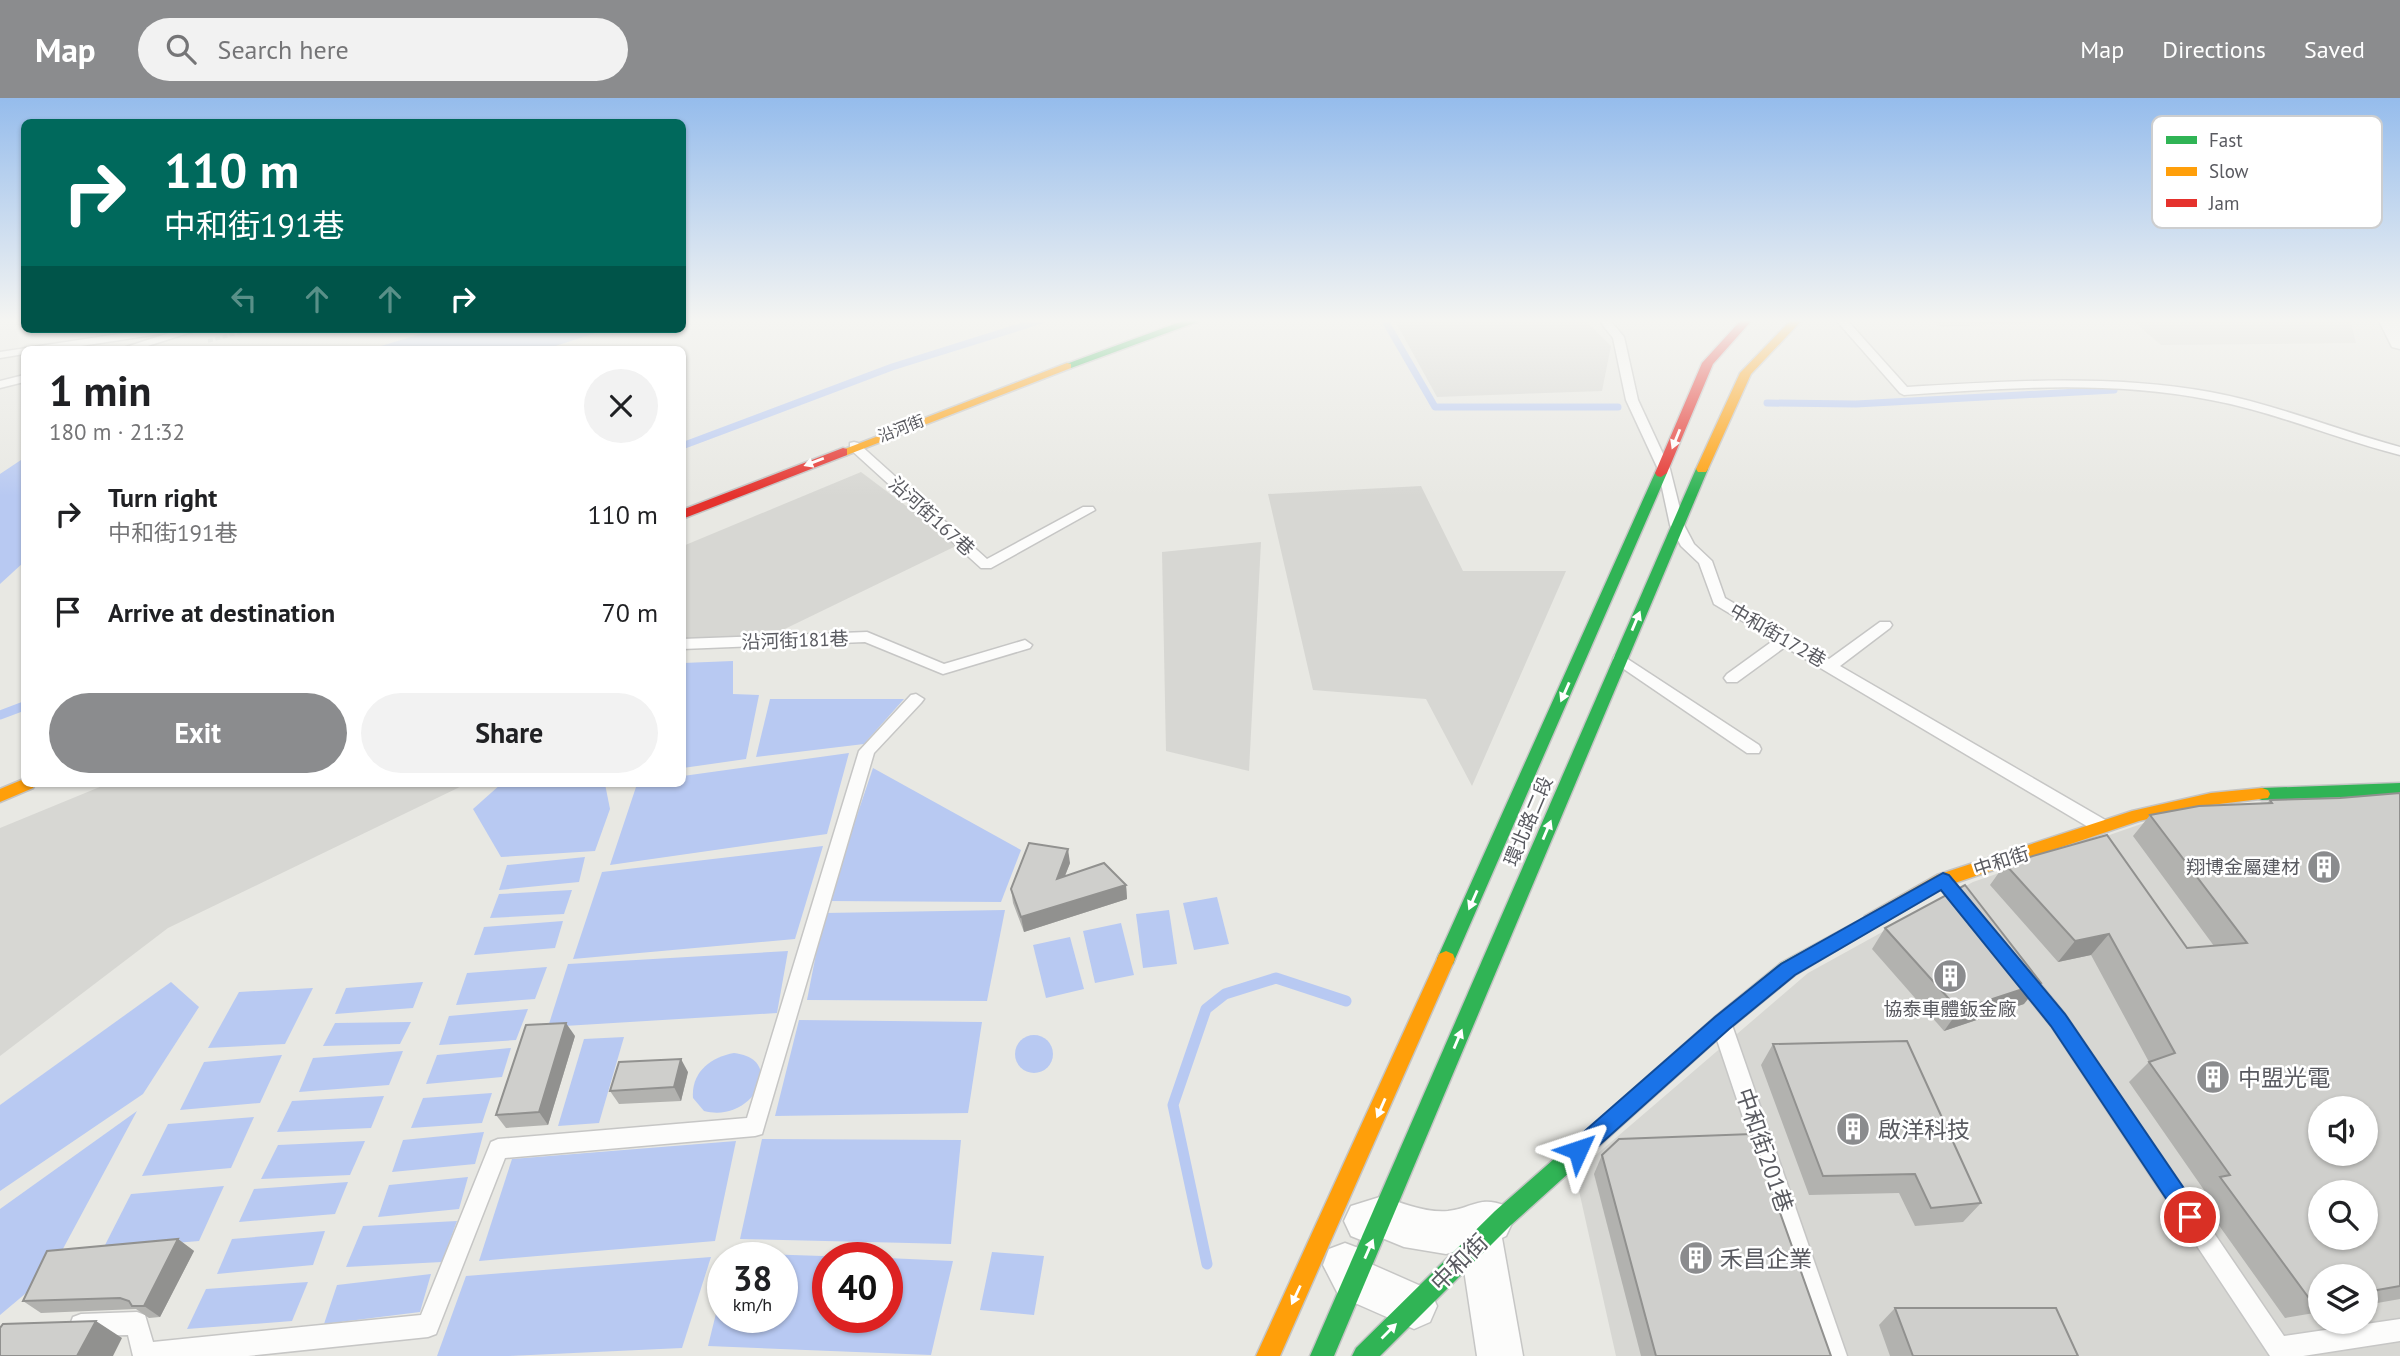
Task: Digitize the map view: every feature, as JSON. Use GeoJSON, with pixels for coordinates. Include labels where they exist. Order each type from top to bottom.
{"type":"FeatureCollection","features":[{"type":"Feature","properties":{"kind":"street","name":"沿河街"},"geometry":{"type":"LineString","coordinates":[[686,513],[1035,378]]}},
{"type":"Feature","properties":{"kind":"street","name":"環北路二段"},"geometry":{"type":"LineString","coordinates":[[1268,1356],[1664,469],[1702,378]]}},
{"type":"Feature","properties":{"kind":"street","name":"環北路二段"},"geometry":{"type":"LineString","coordinates":[[1322,1356],[1677,525],[1744,378]]}},
{"type":"Feature","properties":{"kind":"street"},"geometry":{"type":"LineString","coordinates":[[0,796],[21,787]]}},
{"type":"Feature","properties":{"kind":"street","name":"中和街"},"geometry":{"type":"LineString","coordinates":[[1364,1356],[1492,1229],[1722,1023],[1788,969],[1943,880],[2103,828],[2127,816],[2201,799],[2400,789]]}},
{"type":"Feature","properties":{"kind":"street"},"geometry":{"type":"LineString","coordinates":[[1355,1280],[1325,1233],[1383,1217]]}},
{"type":"Feature","properties":{"kind":"street","name":"中和街"},"geometry":{"type":"LineString","coordinates":[[1383,1217],[1404,1226],[1446,1233],[1492,1229]]}},
{"type":"Feature","properties":{"kind":"street"},"geometry":{"type":"LineString","coordinates":[[1492,1229],[1500,1356]]}},
{"type":"Feature","properties":{"kind":"street","name":"中和街"},"geometry":{"type":"LineString","coordinates":[[1355,1280],[1415,1306]]}},
{"type":"Feature","properties":{"kind":"lane","name":"中和街172巷"},"geometry":{"type":"LineString","coordinates":[[1627,378],[1632,400],[1664,469],[1677,525],[1688,546],[1705,561],[1719,601],[2103,828]]}},
{"type":"Feature","properties":{"kind":"lane"},"geometry":{"type":"LineString","coordinates":[[1892,378],[1904,391],[2080,382],[2130,384],[2235,401],[2280,413],[2352,439],[2400,451]]}},
{"type":"Feature","properties":{"kind":"lane"},"geometry":{"type":"LineString","coordinates":[[0,385],[21,379]]}},
{"type":"Feature","properties":{"kind":"lane","name":"沿河街167巷"},"geometry":{"type":"LineString","coordinates":[[854,446],[986,565],[1088,510]]}},
{"type":"Feature","properties":{"kind":"lane"},"geometry":{"type":"LineString","coordinates":[[1831,665],[1885,625]]}},
{"type":"Feature","properties":{"kind":"lane","name":"沿河街181巷"},"geometry":{"type":"LineString","coordinates":[[686,644],[867,637],[943,669],[1024,645]]}},
{"type":"Feature","properties":{"kind":"lane"},"geometry":{"type":"LineString","coordinates":[[1732,678],[1786,639]]}},
{"type":"Feature","properties":{"kind":"lane"},"geometry":{"type":"LineString","coordinates":[[1620,659],[1753,749]]}},
{"type":"Feature","properties":{"kind":"lane"},"geometry":{"type":"LineString","coordinates":[[62,1325],[137,1323],[144,1355],[428,1326],[498,1149],[755,1127],[867,751],[916,699]]}},
{"type":"Feature","properties":{"kind":"lane"},"geometry":{"type":"LineString","coordinates":[[1943,880],[1961,901]]}},
{"type":"Feature","properties":{"kind":"lane"},"geometry":{"type":"LineString","coordinates":[[2005,955],[2058,1020],[2281,1352],[2400,1330]]}},
{"type":"Feature","properties":{"kind":"lane","name":"中和街201巷"},"geometry":{"type":"LineString","coordinates":[[1722,1023],[1835,1356]]}},
{"type":"Feature","properties":{"kind":"shaded area"},"geometry":{"type":"Polygon","coordinates":[[[1426,378],[1605,378],[1602,391],[1437,397],[1426,378]]]}},
{"type":"Feature","properties":{"kind":"shaded area"},"geometry":{"type":"Polygon","coordinates":[[[861,472],[958,545],[758,642],[686,649],[686,545],[861,472]]]}},
{"type":"Feature","properties":{"kind":"shaded area"},"geometry":{"type":"Polygon","coordinates":[[[1421,486],[1463,571],[1566,571],[1472,786],[1426,699],[1313,690],[1268,494],[1421,486]]]}},
{"type":"Feature","properties":{"kind":"shaded area"},"geometry":{"type":"Polygon","coordinates":[[[1261,542],[1249,771],[1166,751],[1162,552],[1261,542]]]}},
{"type":"Feature","properties":{"kind":"shaded area"},"geometry":{"type":"Polygon","coordinates":[[[100,787],[460,787],[168,928],[0,1056],[0,828],[100,787]]]}},
{"type":"Feature","properties":{"kind":"shaded area"},"geometry":{"type":"Polygon","coordinates":[[[2400,802],[2400,1356],[1616,1356],[1575,1173],[1808,973],[1973,882],[2147,822],[2400,802]]]}},
{"type":"Feature","properties":{"kind":"water"},"geometry":{"type":"Polygon","coordinates":[[[21,460],[21,565],[0,584],[0,474],[21,460]]]}},
{"type":"Feature","properties":{"kind":"water"},"geometry":{"type":"Polygon","coordinates":[[[733,661],[733,694],[759,695],[746,759],[686,768],[686,663],[733,661]]]}},
{"type":"Feature","properties":{"kind":"water"},"geometry":{"type":"Polygon","coordinates":[[[770,699],[904,699],[864,744],[756,757],[770,699]]]}},
{"type":"Feature","properties":{"kind":"water"},"geometry":{"type":"Polygon","coordinates":[[[849,753],[827,834],[610,865],[636,787],[686,787],[686,776],[849,753]]]}},
{"type":"Feature","properties":{"kind":"water"},"geometry":{"type":"Polygon","coordinates":[[[873,768],[1021,850],[1001,902],[828,901],[873,768]]]}},
{"type":"Feature","properties":{"kind":"water"},"geometry":{"type":"Polygon","coordinates":[[[498,787],[606,787],[610,809],[595,851],[501,857],[473,809],[498,787]]]}},
{"type":"Feature","properties":{"kind":"water"},"geometry":{"type":"Polygon","coordinates":[[[823,846],[795,939],[573,959],[602,872],[823,846]]]}},
{"type":"Feature","properties":{"kind":"water"},"geometry":{"type":"Polygon","coordinates":[[[585,857],[579,882],[499,890],[507,865],[585,857]]]}},
{"type":"Feature","properties":{"kind":"water"},"geometry":{"type":"Polygon","coordinates":[[[572,890],[564,914],[490,918],[499,894],[572,890]]]}},
{"type":"Feature","properties":{"kind":"water"},"geometry":{"type":"Polygon","coordinates":[[[1217,897],[1229,944],[1194,950],[1183,903],[1217,897]]]}},
{"type":"Feature","properties":{"kind":"water"},"geometry":{"type":"Polygon","coordinates":[[[1005,910],[987,1001],[807,1000],[824,913],[1005,910]]]}},
{"type":"Feature","properties":{"kind":"water"},"geometry":{"type":"Polygon","coordinates":[[[1169,910],[1177,964],[1143,968],[1136,914],[1169,910]]]}},
{"type":"Feature","properties":{"kind":"water"},"geometry":{"type":"Polygon","coordinates":[[[563,921],[555,948],[474,955],[484,927],[563,921]]]}},
{"type":"Feature","properties":{"kind":"water"},"geometry":{"type":"Polygon","coordinates":[[[1121,923],[1134,975],[1095,983],[1083,931],[1121,923]]]}},
{"type":"Feature","properties":{"kind":"water"},"geometry":{"type":"Polygon","coordinates":[[[1070,937],[1084,989],[1046,998],[1033,945],[1070,937]]]}},
{"type":"Feature","properties":{"kind":"water"},"geometry":{"type":"Polygon","coordinates":[[[788,951],[777,1013],[548,1027],[568,964],[788,951]]]}},
{"type":"Feature","properties":{"kind":"water"},"geometry":{"type":"Polygon","coordinates":[[[547,967],[535,999],[456,1005],[467,973],[547,967]]]}},
{"type":"Feature","properties":{"kind":"water"},"geometry":{"type":"Polygon","coordinates":[[[171,982],[199,1007],[143,1094],[0,1191],[0,1105],[171,982]]]}},
{"type":"Feature","properties":{"kind":"water"},"geometry":{"type":"Polygon","coordinates":[[[423,982],[413,1008],[335,1014],[346,988],[423,982]]]}},
{"type":"Feature","properties":{"kind":"water"},"geometry":{"type":"Polygon","coordinates":[[[313,988],[285,1044],[208,1048],[239,992],[313,988]]]}},
{"type":"Feature","properties":{"kind":"water"},"geometry":{"type":"Polygon","coordinates":[[[528,1009],[516,1040],[439,1045],[449,1016],[528,1009]]]}},
{"type":"Feature","properties":{"kind":"water"},"geometry":{"type":"Polygon","coordinates":[[[799,1020],[982,1022],[968,1113],[775,1116],[799,1020]]]}},
{"type":"Feature","properties":{"kind":"water"},"geometry":{"type":"Polygon","coordinates":[[[411,1022],[400,1044],[323,1046],[335,1023],[411,1022]]]}},
{"type":"Feature","properties":{"kind":"water"},"geometry":{"type":"Polygon","coordinates":[[[1034,1035],[1048,1040],[1053,1054],[1048,1068],[1034,1073],[1020,1068],[1015,1054],[1020,1040],[1034,1035]]]}},
{"type":"Feature","properties":{"kind":"water"},"geometry":{"type":"Polygon","coordinates":[[[624,1037],[599,1123],[558,1126],[584,1039],[624,1037]]]}},
{"type":"Feature","properties":{"kind":"water"},"geometry":{"type":"Polygon","coordinates":[[[511,1048],[502,1077],[426,1084],[437,1055],[511,1048]]]}},
{"type":"Feature","properties":{"kind":"water"},"geometry":{"type":"Polygon","coordinates":[[[403,1051],[389,1085],[299,1092],[313,1058],[403,1051]]]}},
{"type":"Feature","properties":{"kind":"water"},"geometry":{"type":"Polygon","coordinates":[[[734,1053],[750,1058],[759,1066],[761,1077],[757,1089],[749,1100],[737,1108],[721,1112],[704,1111],[693,1098],[693,1089],[699,1073],[710,1062],[734,1053]]]}},
{"type":"Feature","properties":{"kind":"water"},"geometry":{"type":"Polygon","coordinates":[[[282,1055],[260,1103],[180,1110],[204,1062],[282,1055]]]}},
{"type":"Feature","properties":{"kind":"water"},"geometry":{"type":"Polygon","coordinates":[[[492,1093],[482,1123],[411,1128],[423,1098],[492,1093]]]}},
{"type":"Feature","properties":{"kind":"water"},"geometry":{"type":"Polygon","coordinates":[[[384,1096],[371,1128],[277,1132],[292,1101],[384,1096]]]}},
{"type":"Feature","properties":{"kind":"water"},"geometry":{"type":"Polygon","coordinates":[[[137,1111],[50,1273],[0,1315],[0,1209],[137,1111]]]}},
{"type":"Feature","properties":{"kind":"water"},"geometry":{"type":"Polygon","coordinates":[[[254,1117],[231,1168],[142,1176],[168,1124],[254,1117]]]}},
{"type":"Feature","properties":{"kind":"water"},"geometry":{"type":"Polygon","coordinates":[[[484,1132],[475,1164],[392,1172],[403,1140],[484,1132]]]}},
{"type":"Feature","properties":{"kind":"water"},"geometry":{"type":"Polygon","coordinates":[[[762,1139],[961,1140],[951,1244],[740,1239],[762,1139]]]}},
{"type":"Feature","properties":{"kind":"water"},"geometry":{"type":"Polygon","coordinates":[[[365,1141],[350,1175],[261,1179],[278,1145],[365,1141]]]}},
{"type":"Feature","properties":{"kind":"water"},"geometry":{"type":"Polygon","coordinates":[[[736,1141],[715,1241],[479,1261],[512,1159],[736,1141]]]}},
{"type":"Feature","properties":{"kind":"water"},"geometry":{"type":"Polygon","coordinates":[[[468,1177],[459,1209],[378,1217],[389,1185],[468,1177]]]}},
{"type":"Feature","properties":{"kind":"water"},"geometry":{"type":"Polygon","coordinates":[[[348,1182],[335,1214],[239,1222],[254,1189],[348,1182]]]}},
{"type":"Feature","properties":{"kind":"water"},"geometry":{"type":"Polygon","coordinates":[[[224,1186],[199,1241],[103,1249],[131,1194],[224,1186]]]}},
{"type":"Feature","properties":{"kind":"water"},"geometry":{"type":"Polygon","coordinates":[[[457,1221],[442,1262],[346,1267],[363,1226],[457,1221]]]}},
{"type":"Feature","properties":{"kind":"water"},"geometry":{"type":"Polygon","coordinates":[[[325,1231],[313,1265],[217,1274],[232,1239],[325,1231]]]}},
{"type":"Feature","properties":{"kind":"water"},"geometry":{"type":"Polygon","coordinates":[[[992,1252],[1044,1256],[1034,1315],[980,1310],[992,1252]]]}},
{"type":"Feature","properties":{"kind":"water"},"geometry":{"type":"Polygon","coordinates":[[[798,1255],[812,1256],[812,1333],[903,1333],[903,1259],[953,1261],[931,1355],[708,1346],[711,1333],[798,1333],[798,1255]]]}},
{"type":"Feature","properties":{"kind":"water"},"geometry":{"type":"Polygon","coordinates":[[[707,1257],[707,1270],[682,1348],[509,1356],[437,1356],[466,1276],[707,1257]]]}},
{"type":"Feature","properties":{"kind":"water"},"geometry":{"type":"Polygon","coordinates":[[[431,1274],[420,1312],[324,1324],[337,1285],[431,1274]]]}},
{"type":"Feature","properties":{"kind":"water"},"geometry":{"type":"Polygon","coordinates":[[[308,1282],[292,1321],[187,1329],[206,1289],[308,1282]]]}},
{"type":"Feature","properties":{"kind":"building"},"geometry":{"type":"Polygon","coordinates":[[[2400,793],[2400,1286],[2378,1290],[2378,1264],[2308,1264],[2308,1297],[2220,1177],[2230,1175],[2149,1062],[2175,1053],[2109,934],[2075,941],[2005,864],[2107,835],[2187,948],[2247,943],[2150,815],[2199,806],[2272,803],[2270,800],[2400,793]]]}},
{"type":"Feature","properties":{"kind":"building"},"geometry":{"type":"Polygon","coordinates":[[[1029,843],[1068,849],[1057,879],[1104,863],[1126,885],[1021,917],[1011,889],[1029,843]]]}},
{"type":"Feature","properties":{"kind":"building","name":"協泰車體鈑金廠"},"geometry":{"type":"Polygon","coordinates":[[[1965,885],[2041,983],[1959,1010],[1885,928],[1965,885]]]}},
{"type":"Feature","properties":{"kind":"building"},"geometry":{"type":"Polygon","coordinates":[[[566,1023],[539,1112],[496,1115],[526,1025],[566,1023]]]}},
{"type":"Feature","properties":{"kind":"building","name":"啟洋科技"},"geometry":{"type":"Polygon","coordinates":[[[1907,1041],[1981,1203],[1931,1208],[1915,1174],[1823,1176],[1773,1044],[1907,1041]]]}},
{"type":"Feature","properties":{"kind":"building"},"geometry":{"type":"Polygon","coordinates":[[[681,1059],[674,1087],[610,1091],[619,1062],[681,1059]]]}},
{"type":"Feature","properties":{"kind":"building","name":"禾昌企業"},"geometry":{"type":"Polygon","coordinates":[[[1752,1134],[1831,1356],[1656,1356],[1602,1155],[1619,1139],[1752,1134]]]}},
{"type":"Feature","properties":{"kind":"building"},"geometry":{"type":"Polygon","coordinates":[[[178,1239],[144,1306],[132,1306],[129,1301],[120,1298],[23,1301],[47,1251],[178,1239]]]}},
{"type":"Feature","properties":{"kind":"building"},"geometry":{"type":"Polygon","coordinates":[[[1895,1308],[2056,1308],[2078,1356],[1913,1356],[1895,1308]]]}},
{"type":"Feature","properties":{"kind":"building"},"geometry":{"type":"Polygon","coordinates":[[[96,1321],[77,1356],[0,1356],[0,1328],[3,1324],[96,1321]]]}},
{"type":"Feature","properties":{"kind":"waterway"},"geometry":{"type":"LineString","coordinates":[[686,444],[864,378]]}},
{"type":"Feature","properties":{"kind":"waterway"},"geometry":{"type":"LineString","coordinates":[[1418,378],[1435,407],[1618,407]]}},
{"type":"Feature","properties":{"kind":"waterway"},"geometry":{"type":"LineString","coordinates":[[1767,403],[1856,404],[2114,390]]}},
{"type":"Feature","properties":{"kind":"waterway"},"geometry":{"type":"LineString","coordinates":[[0,715],[21,707]]}},
{"type":"Feature","properties":{"kind":"waterway"},"geometry":{"type":"LineString","coordinates":[[1207,1264],[1173,1105],[1206,1009],[1225,994],[1276,978],[1346,1001]]}},
{"type":"Feature","properties":{"kind":"traffic: fast"},"geometry":{"type":"LineString","coordinates":[[1322,1356],[1702,469]]}},
{"type":"Feature","properties":{"kind":"traffic: fast"},"geometry":{"type":"LineString","coordinates":[[1446,959],[1661,473]]}},
{"type":"Feature","properties":{"kind":"traffic: fast"},"geometry":{"type":"LineString","coordinates":[[2262,794],[2400,789]]}},
{"type":"Feature","properties":{"kind":"traffic: fast"},"geometry":{"type":"LineString","coordinates":[[1364,1356],[1503,1218],[1722,1023],[1788,969],[1871,921]]}},
{"type":"Feature","properties":{"kind":"traffic: slow"},"geometry":{"type":"LineString","coordinates":[[843,452],[1037,378]]}},
{"type":"Feature","properties":{"kind":"traffic: slow"},"geometry":{"type":"LineString","coordinates":[[1702,469],[1744,378]]}},
{"type":"Feature","properties":{"kind":"traffic: slow"},"geometry":{"type":"LineString","coordinates":[[0,796],[21,787]]}},
{"type":"Feature","properties":{"kind":"traffic: slow"},"geometry":{"type":"LineString","coordinates":[[1871,921],[1943,880],[2138,815],[2211,799],[2262,794]]}},
{"type":"Feature","properties":{"kind":"traffic: slow"},"geometry":{"type":"LineString","coordinates":[[1268,1356],[1446,959]]}},
{"type":"Feature","properties":{"kind":"traffic: jam"},"geometry":{"type":"LineString","coordinates":[[1661,473],[1702,378]]}},
{"type":"Feature","properties":{"kind":"traffic: jam"},"geometry":{"type":"LineString","coordinates":[[686,513],[843,452]]}},
{"type":"Feature","properties":{"kind":"place","name":"翔博金屬建材"},"geometry":{"type":"Point","coordinates":[2324,867]}},
{"type":"Feature","properties":{"kind":"place","name":"協泰車體鈑金廠"},"geometry":{"type":"Point","coordinates":[1950,976]}},
{"type":"Feature","properties":{"kind":"place","name":"中盟光電"},"geometry":{"type":"Point","coordinates":[2213,1077]}},
{"type":"Feature","properties":{"kind":"place","name":"啟洋科技"},"geometry":{"type":"Point","coordinates":[1853,1129]}},
{"type":"Feature","properties":{"kind":"place","name":"禾昌企業"},"geometry":{"type":"Point","coordinates":[1696,1258]}},
{"type":"Feature","properties":{"kind":"route"},"geometry":{"type":"LineString","coordinates":[[1578,1150],[1722,1023],[1788,969],[1943,880],[2058,1020],[2190,1217]]}}]}
